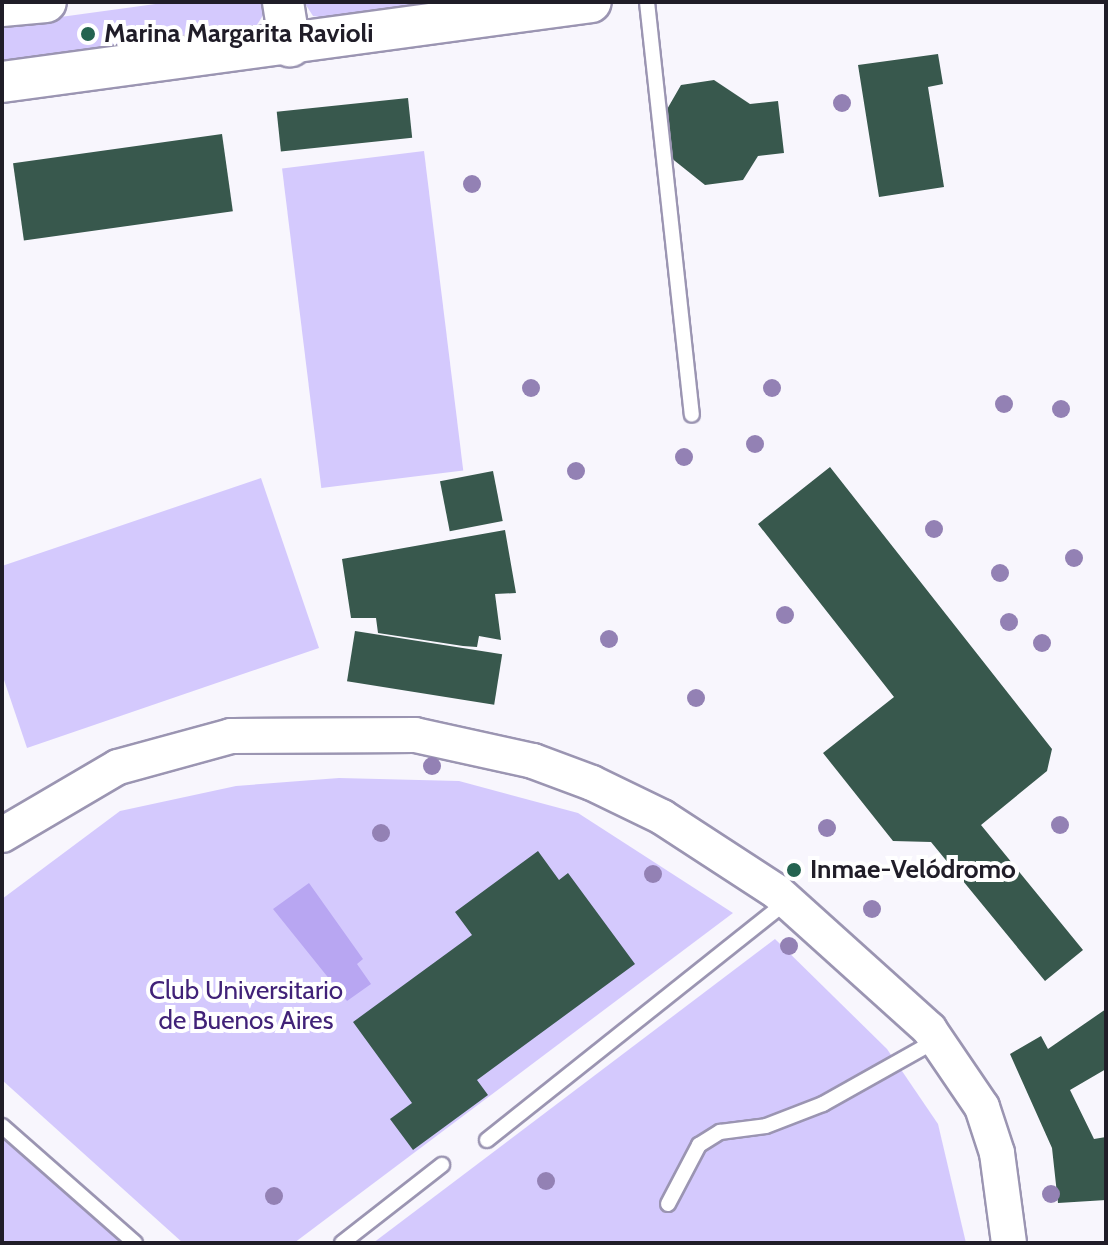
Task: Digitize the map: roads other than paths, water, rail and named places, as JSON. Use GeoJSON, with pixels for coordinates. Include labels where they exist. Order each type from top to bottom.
{"type":"FeatureCollection","features":[{"type":"Feature","properties":{"kind":"main road"},"geometry":{"type":"LineString","coordinates":[[2,6],[46,2]]}},
{"type":"Feature","properties":{"kind":"main road"},"geometry":{"type":"LineString","coordinates":[[283,2],[290,46]]}},
{"type":"Feature","properties":{"kind":"main road"},"geometry":{"type":"LineString","coordinates":[[2,82],[290,46],[591,2]]}},
{"type":"Feature","properties":{"kind":"street"},"geometry":{"type":"LineString","coordinates":[[2,835],[118,767],[231,736],[415,735],[533,761],[592,783],[662,817],[787,901],[937,1040],[982,1107],[997,1153],[1009,1243]]}},
{"type":"Feature","properties":{"kind":"lane"},"geometry":{"type":"LineString","coordinates":[[647,2],[692,415]]}},
{"type":"Feature","properties":{"kind":"lane"},"geometry":{"type":"LineString","coordinates":[[487,1140],[787,901]]}},
{"type":"Feature","properties":{"kind":"lane"},"geometry":{"type":"LineString","coordinates":[[668,1204],[699,1145],[720,1132],[766,1126],[823,1104],[937,1040]]}},
{"type":"Feature","properties":{"kind":"lane"},"geometry":{"type":"LineString","coordinates":[[2,1126],[135,1243]]}},
{"type":"Feature","properties":{"kind":"lane"},"geometry":{"type":"LineString","coordinates":[[342,1243],[442,1165]]}},
{"type":"Feature","properties":{"kind":"place","name":"Marina Margarita Ravioli"},"geometry":{"type":"Point","coordinates":[88,34]}},
{"type":"Feature","properties":{"kind":"place","name":"Inmae-Velódromo"},"geometry":{"type":"Point","coordinates":[794,870]}},
{"type":"Feature","properties":{"kind":"park label","name":"Club Universitario de Buenos Aires"},"geometry":{"type":"Point","coordinates":[246,1006]}}]}
